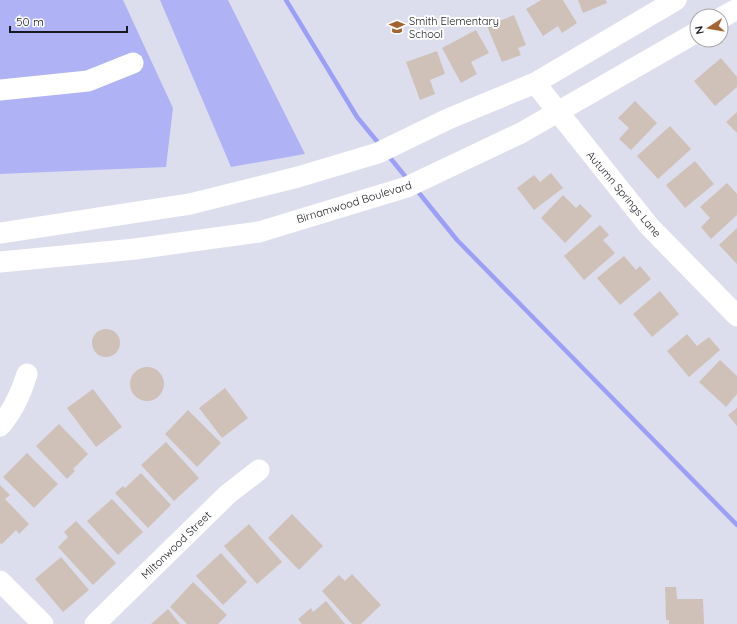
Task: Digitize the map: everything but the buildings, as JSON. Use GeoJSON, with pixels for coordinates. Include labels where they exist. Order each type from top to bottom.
{"type":"FeatureCollection","features":[{"type":"Feature","properties":{"kind":"street"},"geometry":{"type":"LineString","coordinates":[[0,233],[190,204],[298,177],[378,153],[448,119],[534,83],[676,0]]}},
{"type":"Feature","properties":{"kind":"street"},"geometry":{"type":"LineString","coordinates":[[731,0],[737,8]]}},
{"type":"Feature","properties":{"kind":"street","name":"Birnamwood Boulevard"},"geometry":{"type":"LineString","coordinates":[[0,262],[135,249],[259,232],[407,187],[521,133],[689,37]]}},
{"type":"Feature","properties":{"kind":"street"},"geometry":{"type":"LineString","coordinates":[[0,90],[88,81],[133,64]]}},
{"type":"Feature","properties":{"kind":"street","name":"Autumn Springs Lane"},"geometry":{"type":"LineString","coordinates":[[534,83],[649,226],[737,316]]}},
{"type":"Feature","properties":{"kind":"street"},"geometry":{"type":"LineString","coordinates":[[0,426],[20,396],[27,374]]}},
{"type":"Feature","properties":{"kind":"street","name":"Miltonwood Street"},"geometry":{"type":"LineString","coordinates":[[95,624],[228,494],[259,470]]}},
{"type":"Feature","properties":{"kind":"street"},"geometry":{"type":"LineString","coordinates":[[0,581],[43,624]]}},
{"type":"Feature","properties":{"kind":"shaded area"},"geometry":{"type":"Polygon","coordinates":[[[0,0],[123,0],[173,108],[166,167],[0,174],[0,0]]]}},
{"type":"Feature","properties":{"kind":"shaded area"},"geometry":{"type":"Polygon","coordinates":[[[160,0],[228,0],[305,154],[231,167],[160,0]]]}},
{"type":"Feature","properties":{"kind":"waterway"},"geometry":{"type":"LineString","coordinates":[[286,0],[357,117],[380,145]]}},
{"type":"Feature","properties":{"kind":"waterway"},"geometry":{"type":"LineString","coordinates":[[387,154],[409,181]]}},
{"type":"Feature","properties":{"kind":"waterway"},"geometry":{"type":"LineString","coordinates":[[415,188],[457,240],[737,525]]}},
{"type":"Feature","properties":{"kind":"place","name":"Smith Elementary School"},"geometry":{"type":"Point","coordinates":[397,27]}}]}
